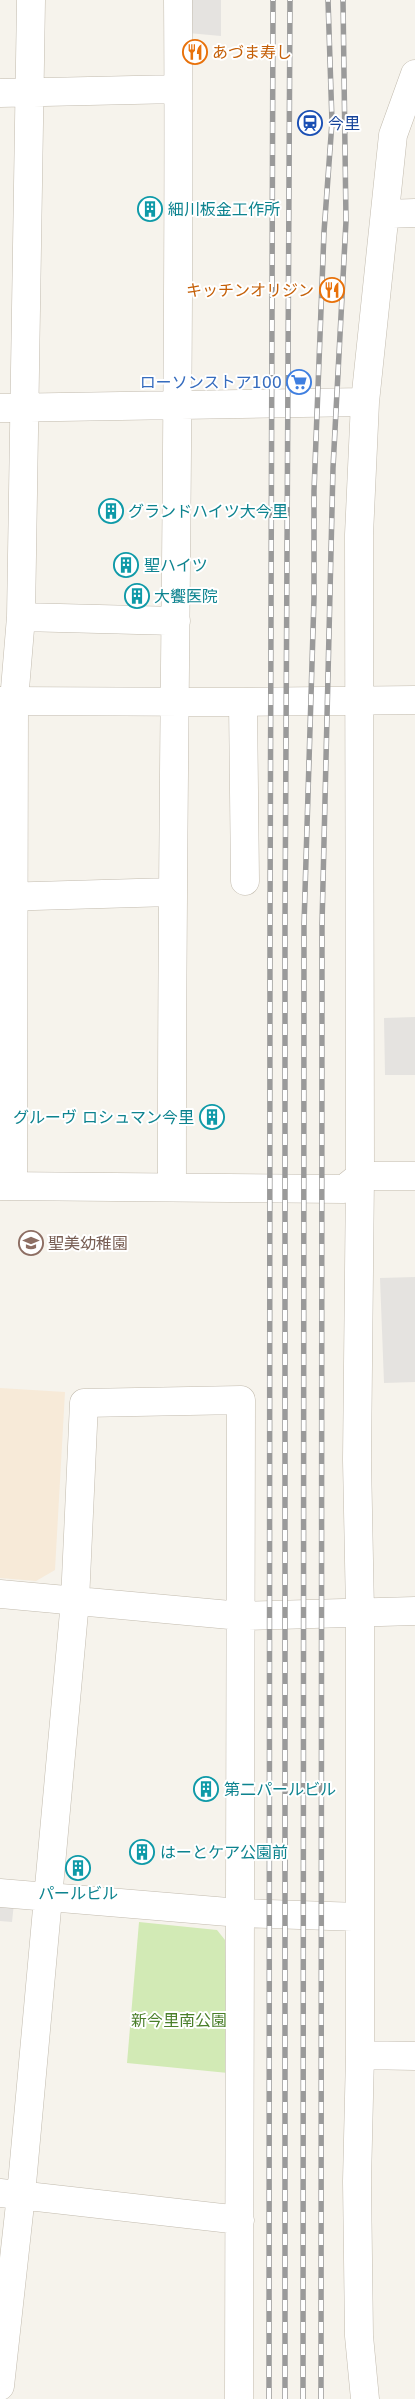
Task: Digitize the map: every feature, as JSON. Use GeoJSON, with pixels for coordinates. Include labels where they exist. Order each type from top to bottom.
{"type":"FeatureCollection","features":[{"type":"Feature","properties":{"kind":"street"},"geometry":{"type":"LineString","coordinates":[[31,0],[30,94],[13,409],[14,611],[7,701],[7,1186],[344,1189],[360,1176],[415,1176]]}},
{"type":"Feature","properties":{"kind":"street"},"geometry":{"type":"LineString","coordinates":[[172,1187],[171,892],[178,405],[178,0]]}},
{"type":"Feature","properties":{"kind":"street"},"geometry":{"type":"LineString","coordinates":[[365,2399],[360,2336],[357,2200],[360,2055],[360,1611],[357,1450],[360,1176],[359,535],[365,402],[393,135],[415,74]]}},
{"type":"Feature","properties":{"kind":"street"},"geometry":{"type":"LineString","coordinates":[[0,93],[30,94],[178,89]]}},
{"type":"Feature","properties":{"kind":"street"},"geometry":{"type":"LineString","coordinates":[[385,214],[415,213]]}},
{"type":"Feature","properties":{"kind":"street"},"geometry":{"type":"LineString","coordinates":[[13,409],[365,402]]}},
{"type":"Feature","properties":{"kind":"street"},"geometry":{"type":"LineString","coordinates":[[14,611],[176,620]]}},
{"type":"Feature","properties":{"kind":"street"},"geometry":{"type":"LineString","coordinates":[[7,701],[243,702],[415,700]]}},
{"type":"Feature","properties":{"kind":"street"},"geometry":{"type":"LineString","coordinates":[[243,702],[245,881]]}},
{"type":"Feature","properties":{"kind":"street"},"geometry":{"type":"LineString","coordinates":[[6,897],[171,892]]}},
{"type":"Feature","properties":{"kind":"street"},"geometry":{"type":"LineString","coordinates":[[0,2386],[10,2194],[48,1896],[75,1601],[84,1403],[241,1400],[239,2399]]}},
{"type":"Feature","properties":{"kind":"street"},"geometry":{"type":"LineString","coordinates":[[0,1594],[241,1616],[360,1611],[415,1611]]}},
{"type":"Feature","properties":{"kind":"street"},"geometry":{"type":"LineString","coordinates":[[0,1892],[240,1913],[360,1917]]}},
{"type":"Feature","properties":{"kind":"street"},"geometry":{"type":"LineString","coordinates":[[360,2055],[415,2056]]}},
{"type":"Feature","properties":{"kind":"street"},"geometry":{"type":"LineString","coordinates":[[10,2194],[240,2220]]}},
{"type":"Feature","properties":{"kind":"shaded area"},"geometry":{"type":"Polygon","coordinates":[[[188,0],[221,0],[221,36],[188,33],[188,0]]]}},
{"type":"Feature","properties":{"kind":"shaded area"},"geometry":{"type":"Polygon","coordinates":[[[415,1017],[415,1075],[385,1075],[384,1018],[415,1017]]]}},
{"type":"Feature","properties":{"kind":"shaded area"},"geometry":{"type":"Polygon","coordinates":[[[415,1277],[415,1382],[384,1383],[380,1278],[415,1277]]]}},
{"type":"Feature","properties":{"kind":"shaded area"},"geometry":{"type":"Polygon","coordinates":[[[0,1388],[65,1392],[55,1570],[36,1581],[0,1578],[0,1388]]]}},
{"type":"Feature","properties":{"kind":"shaded area"},"geometry":{"type":"Polygon","coordinates":[[[0,1902],[14,1903],[12,1922],[0,1921],[0,1902]]]}},
{"type":"Feature","properties":{"kind":"green space","name":"新今里南公園"},"geometry":{"type":"Polygon","coordinates":[[[139,1922],[217,1930],[225,1940],[228,2073],[127,2063],[139,1922]]]}},
{"type":"Feature","properties":{"kind":"railway"},"geometry":{"type":"LineString","coordinates":[[269,2399],[273,0]]}},
{"type":"Feature","properties":{"kind":"railway"},"geometry":{"type":"LineString","coordinates":[[285,2399],[285,925],[290,0]]}},
{"type":"Feature","properties":{"kind":"railway"},"geometry":{"type":"LineString","coordinates":[[303,2399],[304,925],[314,598],[314,491],[324,232],[332,122],[328,0]]}},
{"type":"Feature","properties":{"kind":"railway"},"geometry":{"type":"LineString","coordinates":[[321,2399],[322,925],[333,468],[346,221],[343,0]]}},
{"type":"Feature","properties":{"kind":"place","name":"あづま寿し"},"geometry":{"type":"Point","coordinates":[195,52]}},
{"type":"Feature","properties":{"kind":"place","name":"今里"},"geometry":{"type":"Point","coordinates":[310,123]}},
{"type":"Feature","properties":{"kind":"place","name":"細川板金工作所"},"geometry":{"type":"Point","coordinates":[150,209]}},
{"type":"Feature","properties":{"kind":"place","name":"キッチンオリジン"},"geometry":{"type":"Point","coordinates":[332,290]}},
{"type":"Feature","properties":{"kind":"place","name":"ローソンストア100"},"geometry":{"type":"Point","coordinates":[299,382]}},
{"type":"Feature","properties":{"kind":"place","name":"グランドハイツ大今里"},"geometry":{"type":"Point","coordinates":[111,511]}},
{"type":"Feature","properties":{"kind":"place","name":"聖ハイツ"},"geometry":{"type":"Point","coordinates":[126,565]}},
{"type":"Feature","properties":{"kind":"place","name":"大饗医院"},"geometry":{"type":"Point","coordinates":[137,596]}},
{"type":"Feature","properties":{"kind":"place","name":"グルーヴ ロシュマン今里"},"geometry":{"type":"Point","coordinates":[212,1117]}},
{"type":"Feature","properties":{"kind":"place","name":"聖美幼稚園"},"geometry":{"type":"Point","coordinates":[31,1243]}},
{"type":"Feature","properties":{"kind":"place","name":"第二パールビル"},"geometry":{"type":"Point","coordinates":[206,1789]}},
{"type":"Feature","properties":{"kind":"place","name":"はーとケア公園前"},"geometry":{"type":"Point","coordinates":[142,1852]}},
{"type":"Feature","properties":{"kind":"place","name":"パールビル"},"geometry":{"type":"Point","coordinates":[78,1868]}}]}
